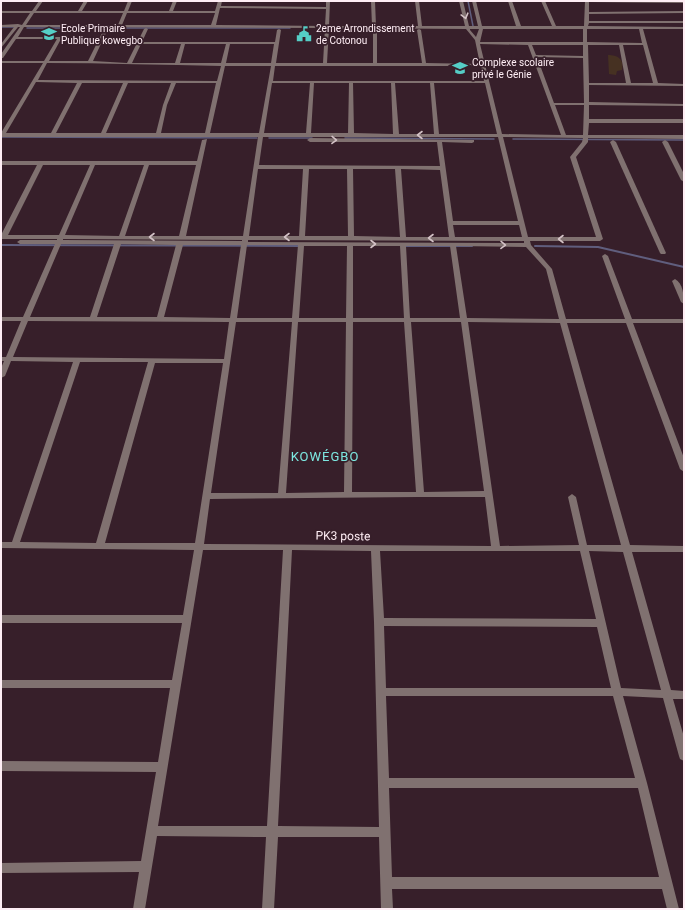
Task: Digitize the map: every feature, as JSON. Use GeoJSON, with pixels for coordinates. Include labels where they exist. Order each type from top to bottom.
{"type":"FeatureCollection","features":[{"type":"Feature","properties":{"kind":"street"},"geometry":{"type":"LineString","coordinates":[[1,48],[34,1]]}},
{"type":"Feature","properties":{"kind":"street"},"geometry":{"type":"LineString","coordinates":[[1,57],[41,1]]}},
{"type":"Feature","properties":{"kind":"street"},"geometry":{"type":"LineString","coordinates":[[79,12],[86,1]]}},
{"type":"Feature","properties":{"kind":"street"},"geometry":{"type":"LineString","coordinates":[[119,27],[124,12],[130,1]]}},
{"type":"Feature","properties":{"kind":"street"},"geometry":{"type":"LineString","coordinates":[[170,12],[175,1]]}},
{"type":"Feature","properties":{"kind":"street"},"geometry":{"type":"LineString","coordinates":[[213,27],[220,1]]}},
{"type":"Feature","properties":{"kind":"street"},"geometry":{"type":"LineString","coordinates":[[256,8],[258,1]]}},
{"type":"Feature","properties":{"kind":"street"},"geometry":{"type":"LineString","coordinates":[[282,1],[282,8]]}},
{"type":"Feature","properties":{"kind":"street"},"geometry":{"type":"LineString","coordinates":[[325,64],[328,1]]}},
{"type":"Feature","properties":{"kind":"street"},"geometry":{"type":"LineString","coordinates":[[373,1],[375,64]]}},
{"type":"Feature","properties":{"kind":"street"},"geometry":{"type":"LineString","coordinates":[[416,1],[424,64]]}},
{"type":"Feature","properties":{"kind":"street"},"geometry":{"type":"LineString","coordinates":[[461,1],[468,29],[477,42],[500,139],[527,242],[550,269],[684,756]]}},
{"type":"Feature","properties":{"kind":"street"},"geometry":{"type":"LineString","coordinates":[[474,1],[481,29],[477,42]]}},
{"type":"Feature","properties":{"kind":"street"},"geometry":{"type":"LineString","coordinates":[[510,1],[519,28]]}},
{"type":"Feature","properties":{"kind":"street"},"geometry":{"type":"LineString","coordinates":[[543,1],[555,28]]}},
{"type":"Feature","properties":{"kind":"street"},"geometry":{"type":"LineString","coordinates":[[41,163],[2,239],[527,242],[600,239],[573,160],[574,154],[582,147],[585,139],[587,121],[585,29],[587,22],[587,1],[684,2]]}},
{"type":"Feature","properties":{"kind":"street"},"geometry":{"type":"LineString","coordinates":[[218,7],[328,8]]}},
{"type":"Feature","properties":{"kind":"street"},"geometry":{"type":"LineString","coordinates":[[1,12],[217,12]]}},
{"type":"Feature","properties":{"kind":"street"},"geometry":{"type":"LineString","coordinates":[[586,12],[684,12]]}},
{"type":"Feature","properties":{"kind":"street"},"geometry":{"type":"LineString","coordinates":[[587,22],[684,22]]}},
{"type":"Feature","properties":{"kind":"street"},"geometry":{"type":"LineString","coordinates":[[1,27],[279,30],[326,28]]}},
{"type":"Feature","properties":{"kind":"street"},"geometry":{"type":"LineString","coordinates":[[22,28],[213,27],[684,29]]}},
{"type":"Feature","properties":{"kind":"street"},"geometry":{"type":"LineString","coordinates":[[129,64],[146,28]]}},
{"type":"Feature","properties":{"kind":"street"},"geometry":{"type":"LineString","coordinates":[[90,62],[106,29]]}},
{"type":"Feature","properties":{"kind":"street"},"geometry":{"type":"LineString","coordinates":[[481,29],[684,29]]}},
{"type":"Feature","properties":{"kind":"street"},"geometry":{"type":"LineString","coordinates":[[139,909],[207,496],[246,241],[260,138],[279,30]]}},
{"type":"Feature","properties":{"kind":"street"},"geometry":{"type":"LineString","coordinates":[[641,30],[656,85]]}},
{"type":"Feature","properties":{"kind":"street"},"geometry":{"type":"LineString","coordinates":[[15,38],[102,38]]}},
{"type":"Feature","properties":{"kind":"street"},"geometry":{"type":"LineString","coordinates":[[2,136],[60,38]]}},
{"type":"Feature","properties":{"kind":"street"},"geometry":{"type":"LineString","coordinates":[[477,42],[530,44],[644,44]]}},
{"type":"Feature","properties":{"kind":"street"},"geometry":{"type":"LineString","coordinates":[[139,43],[276,43]]}},
{"type":"Feature","properties":{"kind":"street"},"geometry":{"type":"LineString","coordinates":[[160,319],[181,240],[228,43]]}},
{"type":"Feature","properties":{"kind":"street"},"geometry":{"type":"LineString","coordinates":[[177,64],[183,44]]}},
{"type":"Feature","properties":{"kind":"street"},"geometry":{"type":"LineString","coordinates":[[530,44],[564,137]]}},
{"type":"Feature","properties":{"kind":"street"},"geometry":{"type":"LineString","coordinates":[[621,44],[629,84]]}},
{"type":"Feature","properties":{"kind":"street"},"geometry":{"type":"LineString","coordinates":[[534,56],[586,57]]}},
{"type":"Feature","properties":{"kind":"street"},"geometry":{"type":"LineString","coordinates":[[1,62],[46,61],[129,64],[483,65]]}},
{"type":"Feature","properties":{"kind":"street"},"geometry":{"type":"LineString","coordinates":[[35,81],[218,82]]}},
{"type":"Feature","properties":{"kind":"street"},"geometry":{"type":"LineString","coordinates":[[53,134],[80,81]]}},
{"type":"Feature","properties":{"kind":"street"},"geometry":{"type":"LineString","coordinates":[[103,134],[126,82]]}},
{"type":"Feature","properties":{"kind":"street"},"geometry":{"type":"LineString","coordinates":[[158,134],[165,105],[174,82]]}},
{"type":"Feature","properties":{"kind":"street"},"geometry":{"type":"LineString","coordinates":[[270,82],[486,82]]}},
{"type":"Feature","properties":{"kind":"street"},"geometry":{"type":"LineString","coordinates":[[308,135],[312,82]]}},
{"type":"Feature","properties":{"kind":"street"},"geometry":{"type":"LineString","coordinates":[[351,82],[351,135]]}},
{"type":"Feature","properties":{"kind":"street"},"geometry":{"type":"LineString","coordinates":[[393,82],[396,135]]}},
{"type":"Feature","properties":{"kind":"street"},"geometry":{"type":"LineString","coordinates":[[432,82],[437,135]]}},
{"type":"Feature","properties":{"kind":"street"},"geometry":{"type":"LineString","coordinates":[[586,84],[684,85]]}},
{"type":"Feature","properties":{"kind":"street"},"geometry":{"type":"LineString","coordinates":[[552,104],[586,103],[684,105]]}},
{"type":"Feature","properties":{"kind":"street"},"geometry":{"type":"LineString","coordinates":[[587,121],[684,122]]}},
{"type":"Feature","properties":{"kind":"street"},"geometry":{"type":"LineString","coordinates":[[2,136],[53,134],[158,134],[206,138]]}},
{"type":"Feature","properties":{"kind":"street"},"geometry":{"type":"LineString","coordinates":[[260,138],[308,135],[437,135],[500,139],[684,137]]}},
{"type":"Feature","properties":{"kind":"street"},"geometry":{"type":"LineString","coordinates":[[2,136],[260,138],[439,142],[564,137],[613,142],[684,142]]}},
{"type":"Feature","properties":{"kind":"street"},"geometry":{"type":"LineString","coordinates":[[439,142],[496,550]]}},
{"type":"Feature","properties":{"kind":"street"},"geometry":{"type":"LineString","coordinates":[[613,142],[663,253]]}},
{"type":"Feature","properties":{"kind":"street"},"geometry":{"type":"LineString","coordinates":[[664,142],[684,180]]}},
{"type":"Feature","properties":{"kind":"street"},"geometry":{"type":"LineString","coordinates":[[1,163],[199,163]]}},
{"type":"Feature","properties":{"kind":"street"},"geometry":{"type":"LineString","coordinates":[[1,376],[5,359],[25,319],[93,163]]}},
{"type":"Feature","properties":{"kind":"street"},"geometry":{"type":"LineString","coordinates":[[93,319],[119,240],[147,163]]}},
{"type":"Feature","properties":{"kind":"street"},"geometry":{"type":"LineString","coordinates":[[256,167],[442,168]]}},
{"type":"Feature","properties":{"kind":"street"},"geometry":{"type":"LineString","coordinates":[[348,495],[350,167]]}},
{"type":"Feature","properties":{"kind":"street"},"geometry":{"type":"LineString","coordinates":[[282,496],[302,240],[306,168]]}},
{"type":"Feature","properties":{"kind":"street"},"geometry":{"type":"LineString","coordinates":[[398,168],[407,320],[420,495]]}},
{"type":"Feature","properties":{"kind":"street"},"geometry":{"type":"LineString","coordinates":[[450,223],[521,223]]}},
{"type":"Feature","properties":{"kind":"street"},"geometry":{"type":"LineString","coordinates":[[605,256],[684,470]]}},
{"type":"Feature","properties":{"kind":"street"},"geometry":{"type":"LineString","coordinates":[[675,281],[684,302]]}},
{"type":"Feature","properties":{"kind":"street"},"geometry":{"type":"LineString","coordinates":[[1,319],[684,321]]}},
{"type":"Feature","properties":{"kind":"street"},"geometry":{"type":"LineString","coordinates":[[5,359],[227,361]]}},
{"type":"Feature","properties":{"kind":"street"},"geometry":{"type":"LineString","coordinates":[[15,545],[78,360]]}},
{"type":"Feature","properties":{"kind":"street"},"geometry":{"type":"LineString","coordinates":[[100,545],[152,360]]}},
{"type":"Feature","properties":{"kind":"street"},"geometry":{"type":"LineString","coordinates":[[207,496],[489,494]]}},
{"type":"Feature","properties":{"kind":"street"},"geometry":{"type":"LineString","coordinates":[[572,497],[617,692],[642,783],[673,909]]}},
{"type":"Feature","properties":{"kind":"street","name":"PK3 poste"},"geometry":{"type":"LineString","coordinates":[[1,545],[496,550],[626,548],[684,550]]}},
{"type":"Feature","properties":{"kind":"street"},"geometry":{"type":"LineString","coordinates":[[268,909],[288,547]]}},
{"type":"Feature","properties":{"kind":"street"},"geometry":{"type":"LineString","coordinates":[[375,549],[379,622],[387,909]]}},
{"type":"Feature","properties":{"kind":"street"},"geometry":{"type":"LineString","coordinates":[[1,619],[187,619]]}},
{"type":"Feature","properties":{"kind":"street"},"geometry":{"type":"LineString","coordinates":[[379,622],[602,623]]}},
{"type":"Feature","properties":{"kind":"street"},"geometry":{"type":"LineString","coordinates":[[1,684],[176,684]]}},
{"type":"Feature","properties":{"kind":"street"},"geometry":{"type":"LineString","coordinates":[[381,692],[617,692],[684,695]]}},
{"type":"Feature","properties":{"kind":"street"},"geometry":{"type":"LineString","coordinates":[[1,766],[163,767]]}},
{"type":"Feature","properties":{"kind":"street"},"geometry":{"type":"LineString","coordinates":[[384,783],[642,783]]}},
{"type":"Feature","properties":{"kind":"street"},"geometry":{"type":"LineString","coordinates":[[152,831],[385,832]]}},
{"type":"Feature","properties":{"kind":"street"},"geometry":{"type":"LineString","coordinates":[[1,868],[146,866]]}},
{"type":"Feature","properties":{"kind":"street"},"geometry":{"type":"LineString","coordinates":[[386,883],[666,883]]}},
{"type":"Feature","properties":{"kind":"shaded area"},"geometry":{"type":"Polygon","coordinates":[[[608,55],[620,58],[621,60],[623,66],[622,70],[617,71],[616,75],[609,74],[608,55]]]}},
{"type":"Feature","properties":{"kind":"waterway"},"geometry":{"type":"LineString","coordinates":[[468,1],[473,26]]}},
{"type":"Feature","properties":{"kind":"waterway"},"geometry":{"type":"LineString","coordinates":[[1,27],[14,27]]}},
{"type":"Feature","properties":{"kind":"waterway"},"geometry":{"type":"LineString","coordinates":[[27,28],[290,28]]}},
{"type":"Feature","properties":{"kind":"waterway"},"geometry":{"type":"LineString","coordinates":[[334,28],[360,28]]}},
{"type":"Feature","properties":{"kind":"waterway"},"geometry":{"type":"LineString","coordinates":[[1,137],[257,138]]}},
{"type":"Feature","properties":{"kind":"waterway"},"geometry":{"type":"LineString","coordinates":[[269,138],[312,138]]}},
{"type":"Feature","properties":{"kind":"waterway"},"geometry":{"type":"LineString","coordinates":[[345,138],[494,139]]}},
{"type":"Feature","properties":{"kind":"waterway"},"geometry":{"type":"LineString","coordinates":[[513,139],[684,140]]}},
{"type":"Feature","properties":{"kind":"waterway"},"geometry":{"type":"LineString","coordinates":[[1,245],[300,246]]}},
{"type":"Feature","properties":{"kind":"waterway"},"geometry":{"type":"LineString","coordinates":[[405,246],[472,246]]}},
{"type":"Feature","properties":{"kind":"waterway"},"geometry":{"type":"LineString","coordinates":[[535,246],[598,247],[684,267]]}},
{"type":"Feature","properties":{"kind":"place","name":"Ecole Primaire Publique kowegbo"},"geometry":{"type":"Point","coordinates":[49,34]}},
{"type":"Feature","properties":{"kind":"place","name":"2eme Arrondissement de Cotonou"},"geometry":{"type":"Point","coordinates":[304,34]}},
{"type":"Feature","properties":{"kind":"place","name":"Complexe scolaire privé le Génie"},"geometry":{"type":"Point","coordinates":[460,68]}},
{"type":"Feature","properties":{"kind":"district","name":"KOWÉGBO"},"geometry":{"type":"Point","coordinates":[325,456]}}]}
